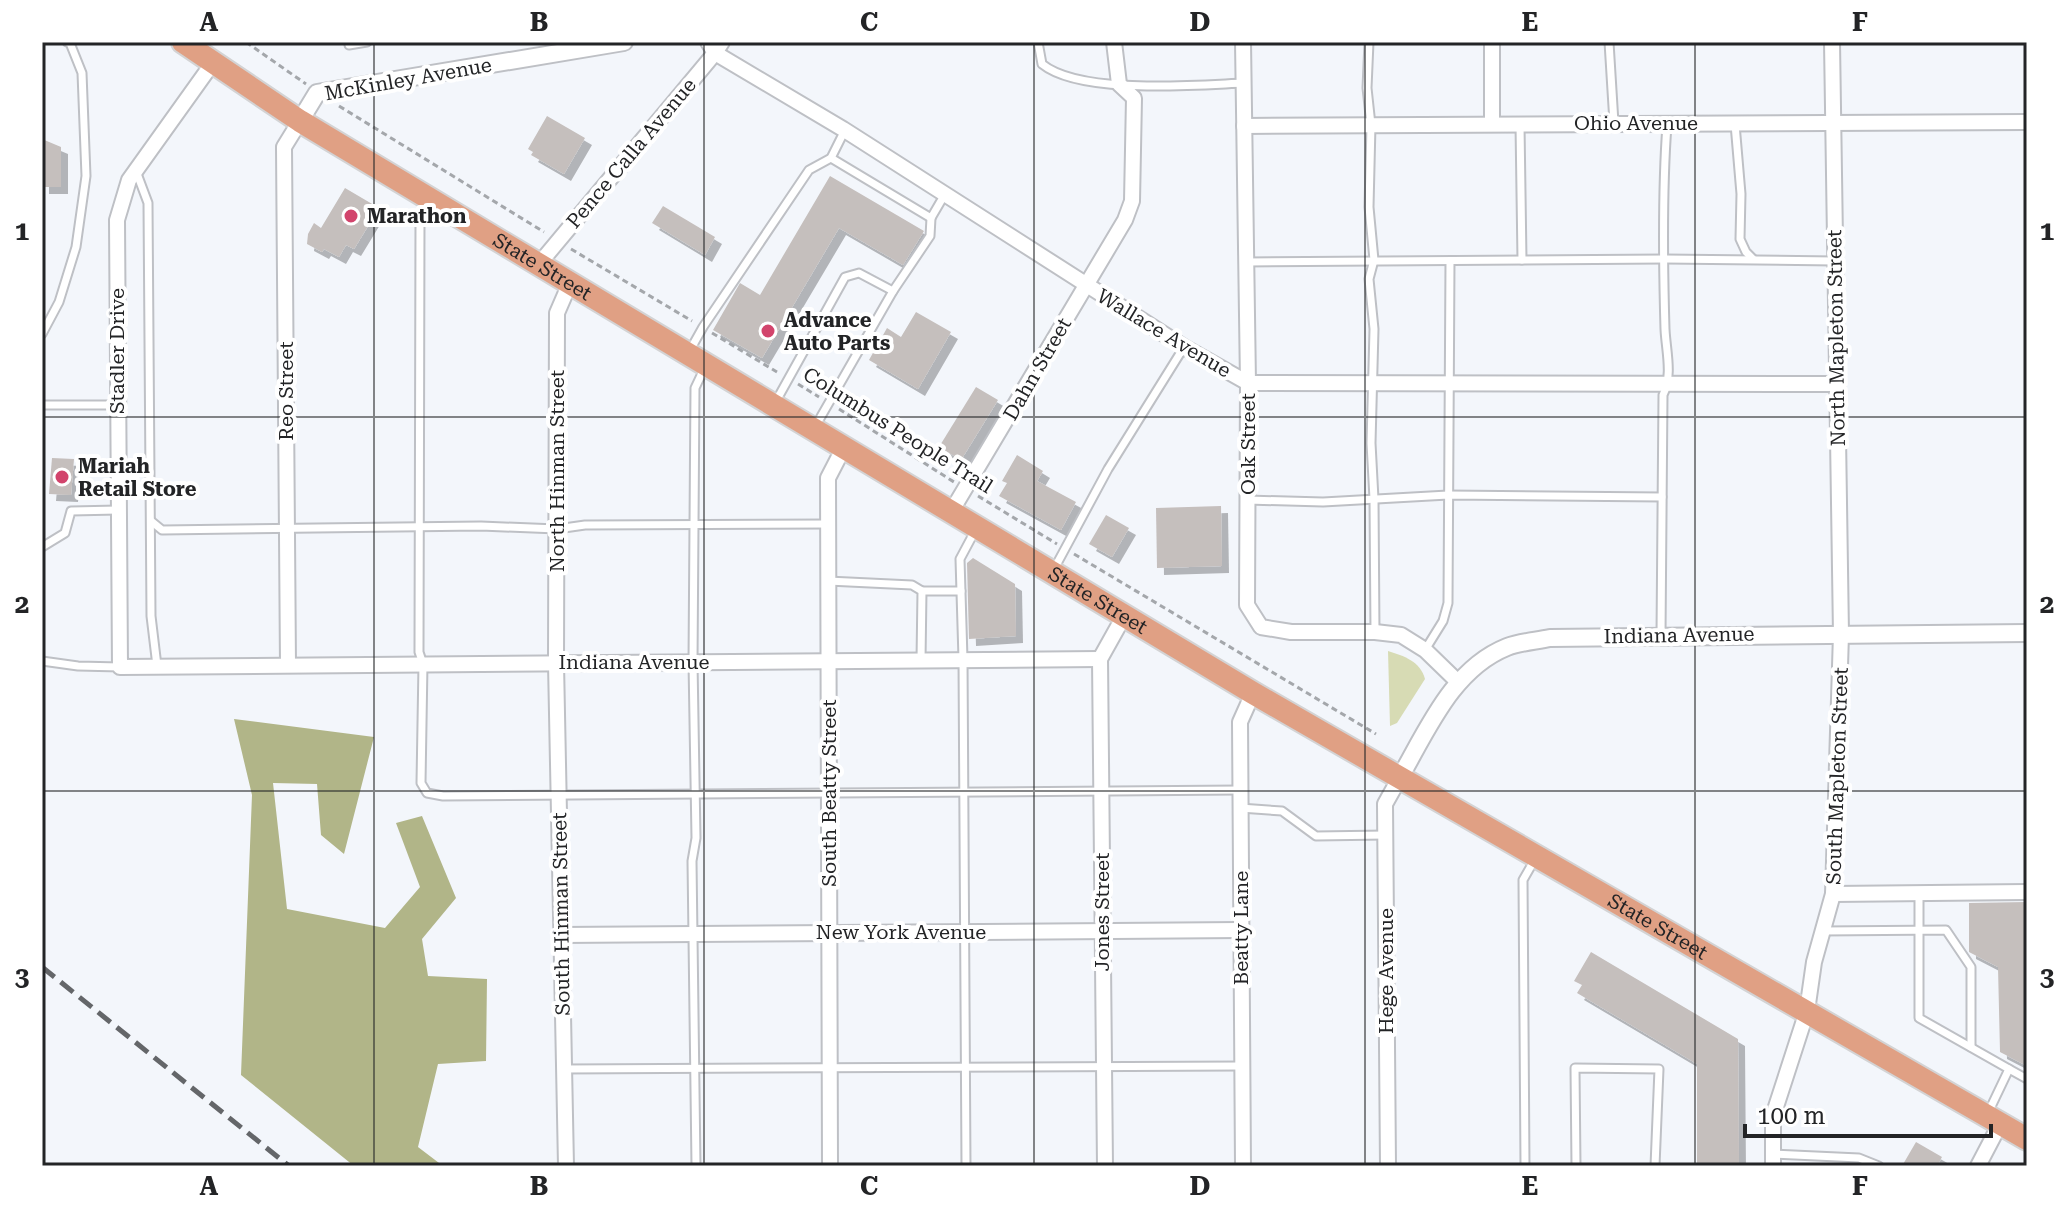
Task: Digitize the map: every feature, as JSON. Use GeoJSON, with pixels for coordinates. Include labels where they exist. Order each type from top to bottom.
{"type":"FeatureCollection","features":[{"type":"Feature","properties":{"kind":"highway","name":"State Street"},"geometry":{"type":"LineString","coordinates":[[183,42],[300,121],[1253,693],[2027,1139]]}},
{"type":"Feature","properties":{"kind":"street","name":"McKinley Avenue"},"geometry":{"type":"LineString","coordinates":[[300,121],[317,93],[624,42]]}},
{"type":"Feature","properties":{"kind":"street","name":"Dahn Street"},"geometry":{"type":"LineString","coordinates":[[951,512],[1125,220],[1132,201],[1134,98],[1119,84],[1114,42]]}},
{"type":"Feature","properties":{"kind":"street","name":"Oak Street"},"geometry":{"type":"LineString","coordinates":[[1243,42],[1248,383],[1247,605],[1261,627],[1291,632],[1401,635],[1425,650],[1458,682]]}},
{"type":"Feature","properties":{"kind":"street"},"geometry":{"type":"LineString","coordinates":[[1492,42],[1492,123]]}},
{"type":"Feature","properties":{"kind":"street","name":"North Mapleton Street"},"geometry":{"type":"LineString","coordinates":[[1832,42],[1841,634]]}},
{"type":"Feature","properties":{"kind":"street","name":"Wallace Avenue"},"geometry":{"type":"LineString","coordinates":[[715,46],[1184,347],[1248,383],[1837,384]]}},
{"type":"Feature","properties":{"kind":"street","name":"Pence Calla Avenue"},"geometry":{"type":"LineString","coordinates":[[539,264],[715,46]]}},
{"type":"Feature","properties":{"kind":"street","name":"Stadler Drive"},"geometry":{"type":"LineString","coordinates":[[120,667],[117,220],[129,180],[212,64]]}},
{"type":"Feature","properties":{"kind":"street","name":"Reo Street"},"geometry":{"type":"LineString","coordinates":[[288,665],[284,147],[300,121]]}},
{"type":"Feature","properties":{"kind":"street","name":"Ohio Avenue"},"geometry":{"type":"LineString","coordinates":[[1244,126],[2027,122]]}},
{"type":"Feature","properties":{"kind":"street","name":"North Hinman Street"},"geometry":{"type":"LineString","coordinates":[[556,663],[557,313],[570,283]]}},
{"type":"Feature","properties":{"kind":"street","name":"South Beatty Street"},"geometry":{"type":"LineString","coordinates":[[830,1166],[828,478],[844,447]]}},
{"type":"Feature","properties":{"kind":"street"},"geometry":{"type":"LineString","coordinates":[[1100,659],[1124,616]]}},
{"type":"Feature","properties":{"kind":"street","name":"Indiana Avenue"},"geometry":{"type":"LineString","coordinates":[[1399,779],[1458,682],[1507,647],[1550,638],[1661,635],[2027,633]]}},
{"type":"Feature","properties":{"kind":"street","name":"South Mapleton Street"},"geometry":{"type":"LineString","coordinates":[[1773,1160],[1773,1116],[1807,1011],[1814,962],[1833,894],[1841,634]]}},
{"type":"Feature","properties":{"kind":"street","name":"Indiana Avenue"},"geometry":{"type":"LineString","coordinates":[[120,667],[1100,659]]}},
{"type":"Feature","properties":{"kind":"street","name":"Jones Street"},"geometry":{"type":"LineString","coordinates":[[1100,659],[1105,1166]]}},
{"type":"Feature","properties":{"kind":"street","name":"South Hinman Street"},"geometry":{"type":"LineString","coordinates":[[556,663],[566,1166]]}},
{"type":"Feature","properties":{"kind":"street","name":"Beatty Lane"},"geometry":{"type":"LineString","coordinates":[[1243,1166],[1240,722],[1253,693]]}},
{"type":"Feature","properties":{"kind":"street","name":"Hege Avenue"},"geometry":{"type":"LineString","coordinates":[[1388,1166],[1385,804],[1399,779]]}},
{"type":"Feature","properties":{"kind":"street"},"geometry":{"type":"LineString","coordinates":[[1833,894],[2027,892]]}},
{"type":"Feature","properties":{"kind":"street","name":"New York Avenue"},"geometry":{"type":"LineString","coordinates":[[561,935],[1241,930]]}},
{"type":"Feature","properties":{"kind":"street"},"geometry":{"type":"LineString","coordinates":[[1978,1166],[1993,1120]]}},
{"type":"Feature","properties":{"kind":"lane"},"geometry":{"type":"LineString","coordinates":[[42,334],[59,302],[76,247],[86,176],[82,73],[67,42]]}},
{"type":"Feature","properties":{"kind":"lane"},"geometry":{"type":"LineString","coordinates":[[349,45],[367,42]]}},
{"type":"Feature","properties":{"kind":"lane"},"geometry":{"type":"LineString","coordinates":[[1038,42],[1042,64],[1054,74],[1146,87],[1244,83]]}},
{"type":"Feature","properties":{"kind":"lane"},"geometry":{"type":"LineString","coordinates":[[1369,42],[1369,207],[1374,260],[1369,279],[1374,329],[1371,383],[1375,632]]}},
{"type":"Feature","properties":{"kind":"lane"},"geometry":{"type":"LineString","coordinates":[[1609,42],[1614,123]]}},
{"type":"Feature","properties":{"kind":"lane"},"geometry":{"type":"LineString","coordinates":[[1661,635],[1663,395],[1669,384],[1665,330],[1664,161],[1667,122]]}},
{"type":"Feature","properties":{"kind":"lane"},"geometry":{"type":"LineString","coordinates":[[1735,122],[1741,194],[1740,239],[1753,259]]}},
{"type":"Feature","properties":{"kind":"lane"},"geometry":{"type":"LineString","coordinates":[[1520,123],[1522,260]]}},
{"type":"Feature","properties":{"kind":"lane"},"geometry":{"type":"LineString","coordinates":[[696,1166],[692,861],[696,838],[693,662],[697,359],[703,327],[809,170],[831,158],[845,130]]}},
{"type":"Feature","properties":{"kind":"lane"},"geometry":{"type":"LineString","coordinates":[[831,158],[931,218]]}},
{"type":"Feature","properties":{"kind":"lane"},"geometry":{"type":"LineString","coordinates":[[136,171],[148,203],[151,616],[157,666]]}},
{"type":"Feature","properties":{"kind":"lane"},"geometry":{"type":"LineString","coordinates":[[814,429],[893,291],[930,236],[931,218],[945,194]]}},
{"type":"Feature","properties":{"kind":"lane"},"geometry":{"type":"LineString","coordinates":[[433,200],[420,221],[419,652],[423,664],[421,783],[427,793],[443,796],[559,796],[1240,790]]}},
{"type":"Feature","properties":{"kind":"lane"},"geometry":{"type":"LineString","coordinates":[[1425,650],[1443,621],[1448,603],[1450,261]]}},
{"type":"Feature","properties":{"kind":"lane"},"geometry":{"type":"LineString","coordinates":[[1246,262],[1835,261]]}},
{"type":"Feature","properties":{"kind":"lane"},"geometry":{"type":"LineString","coordinates":[[774,405],[845,277],[859,273],[893,291]]}},
{"type":"Feature","properties":{"kind":"lane"},"geometry":{"type":"LineString","coordinates":[[1052,572],[1108,469],[1184,347]]}},
{"type":"Feature","properties":{"kind":"lane"},"geometry":{"type":"LineString","coordinates":[[42,405],[118,405]]}},
{"type":"Feature","properties":{"kind":"lane"},"geometry":{"type":"LineString","coordinates":[[1247,500],[1323,502],[1448,495],[1662,497]]}},
{"type":"Feature","properties":{"kind":"lane"},"geometry":{"type":"LineString","coordinates":[[42,547],[65,533],[71,511],[118,510]]}},
{"type":"Feature","properties":{"kind":"lane"},"geometry":{"type":"LineString","coordinates":[[151,521],[162,530],[557,529],[585,525],[828,524]]}},
{"type":"Feature","properties":{"kind":"lane"},"geometry":{"type":"LineString","coordinates":[[966,1166],[960,559],[977,527]]}},
{"type":"Feature","properties":{"kind":"lane"},"geometry":{"type":"LineString","coordinates":[[828,581],[912,585],[922,591],[961,591]]}},
{"type":"Feature","properties":{"kind":"lane"},"geometry":{"type":"LineString","coordinates":[[921,660],[922,591]]}},
{"type":"Feature","properties":{"kind":"lane"},"geometry":{"type":"LineString","coordinates":[[42,661],[120,667]]}},
{"type":"Feature","properties":{"kind":"lane"},"geometry":{"type":"LineString","coordinates":[[1240,808],[1282,811],[1316,836],[1385,835]]}},
{"type":"Feature","properties":{"kind":"lane"},"geometry":{"type":"LineString","coordinates":[[1525,1166],[1523,880],[1536,857]]}},
{"type":"Feature","properties":{"kind":"lane"},"geometry":{"type":"LineString","coordinates":[[1919,893],[1919,1018],[2027,1079]]}},
{"type":"Feature","properties":{"kind":"lane"},"geometry":{"type":"LineString","coordinates":[[1822,931],[1946,930],[1971,967],[1971,1047]]}},
{"type":"Feature","properties":{"kind":"lane"},"geometry":{"type":"LineString","coordinates":[[564,1069],[1242,1066]]}},
{"type":"Feature","properties":{"kind":"lane"},"geometry":{"type":"LineString","coordinates":[[1576,1166],[1575,1068],[1659,1069],[1655,1166]]}},
{"type":"Feature","properties":{"kind":"lane"},"geometry":{"type":"LineString","coordinates":[[1993,1120],[2009,1069]]}},
{"type":"Feature","properties":{"kind":"lane"},"geometry":{"type":"LineString","coordinates":[[1773,1160],[1859,1158],[1879,1166]]}},
{"type":"Feature","properties":{"kind":"path","name":"Columbus People Trail"},"geometry":{"type":"LineString","coordinates":[[246,42],[317,93],[557,240],[1376,734]]}},
{"type":"Feature","properties":{"kind":"green space"},"geometry":{"type":"Polygon","coordinates":[[[1388,651],[1415,664],[1425,679],[1397,723],[1390,726],[1388,651]]]}},
{"type":"Feature","properties":{"kind":"green space"},"geometry":{"type":"Polygon","coordinates":[[[234,719],[374,737],[344,854],[321,835],[317,784],[273,783],[287,909],[385,928],[420,887],[396,823],[422,816],[456,898],[422,939],[428,976],[487,979],[486,1061],[438,1064],[418,1147],[443,1166],[354,1166],[241,1075],[252,795],[234,719]]]}},
{"type":"Feature","properties":{"kind":"building"},"geometry":{"type":"Polygon","coordinates":[[[547,116],[585,138],[564,174],[531,155],[533,152],[528,149],[547,116]]]}},
{"type":"Feature","properties":{"kind":"building"},"geometry":{"type":"Polygon","coordinates":[[[42,139],[61,147],[61,187],[42,187],[42,139]]]}},
{"type":"Feature","properties":{"kind":"building"},"geometry":{"type":"Polygon","coordinates":[[[830,176],[924,231],[903,265],[839,228],[762,358],[713,330],[740,283],[760,295],[830,176]]]}},
{"type":"Feature","properties":{"kind":"building","name":"Marathon"},"geometry":{"type":"Polygon","coordinates":[[[345,188],[379,208],[354,249],[346,245],[339,257],[307,244],[314,223],[321,228],[345,188]]]}},
{"type":"Feature","properties":{"kind":"building"},"geometry":{"type":"Polygon","coordinates":[[[663,206],[715,237],[705,255],[652,223],[663,206]]]}},
{"type":"Feature","properties":{"kind":"building"},"geometry":{"type":"Polygon","coordinates":[[[916,312],[951,332],[918,389],[869,360],[887,328],[901,337],[916,312]]]}},
{"type":"Feature","properties":{"kind":"building"},"geometry":{"type":"Polygon","coordinates":[[[976,387],[998,400],[961,460],[939,447],[976,387]]]}},
{"type":"Feature","properties":{"kind":"building"},"geometry":{"type":"Polygon","coordinates":[[[1017,455],[1043,471],[1037,481],[1076,502],[1061,530],[999,496],[1007,483],[1002,481],[1017,455]]]}},
{"type":"Feature","properties":{"kind":"building","name":"Mariah Retail Store"},"geometry":{"type":"Polygon","coordinates":[[[52,458],[74,459],[71,495],[49,494],[52,458]]]}},
{"type":"Feature","properties":{"kind":"building"},"geometry":{"type":"Polygon","coordinates":[[[1221,506],[1222,566],[1157,568],[1156,508],[1221,506]]]}},
{"type":"Feature","properties":{"kind":"building"},"geometry":{"type":"Polygon","coordinates":[[[1106,515],[1129,528],[1112,557],[1089,544],[1106,515]]]}},
{"type":"Feature","properties":{"kind":"building"},"geometry":{"type":"Polygon","coordinates":[[[973,558],[1015,584],[1016,636],[969,639],[967,563],[973,558]]]}},
{"type":"Feature","properties":{"kind":"building"},"geometry":{"type":"Polygon","coordinates":[[[2027,902],[2027,1066],[2000,1052],[1998,967],[1969,952],[1969,903],[2027,902]]]}},
{"type":"Feature","properties":{"kind":"building"},"geometry":{"type":"Polygon","coordinates":[[[1591,952],[1738,1039],[1739,1166],[1697,1166],[1697,1064],[1577,993],[1582,985],[1574,981],[1591,952]]]}},
{"type":"Feature","properties":{"kind":"building"},"geometry":{"type":"Polygon","coordinates":[[[1916,1142],[1942,1157],[1937,1166],[1902,1166],[1916,1142]]]}},
{"type":"Feature","properties":{"kind":"railway"},"geometry":{"type":"LineString","coordinates":[[42,967],[289,1166]]}},
{"type":"Feature","properties":{"kind":"place","name":"Marathon"},"geometry":{"type":"Point","coordinates":[351,216]}},
{"type":"Feature","properties":{"kind":"place","name":"Advance Auto Parts"},"geometry":{"type":"Point","coordinates":[768,331]}},
{"type":"Feature","properties":{"kind":"place","name":"Mariah Retail Store"},"geometry":{"type":"Point","coordinates":[62,477]}}]}
